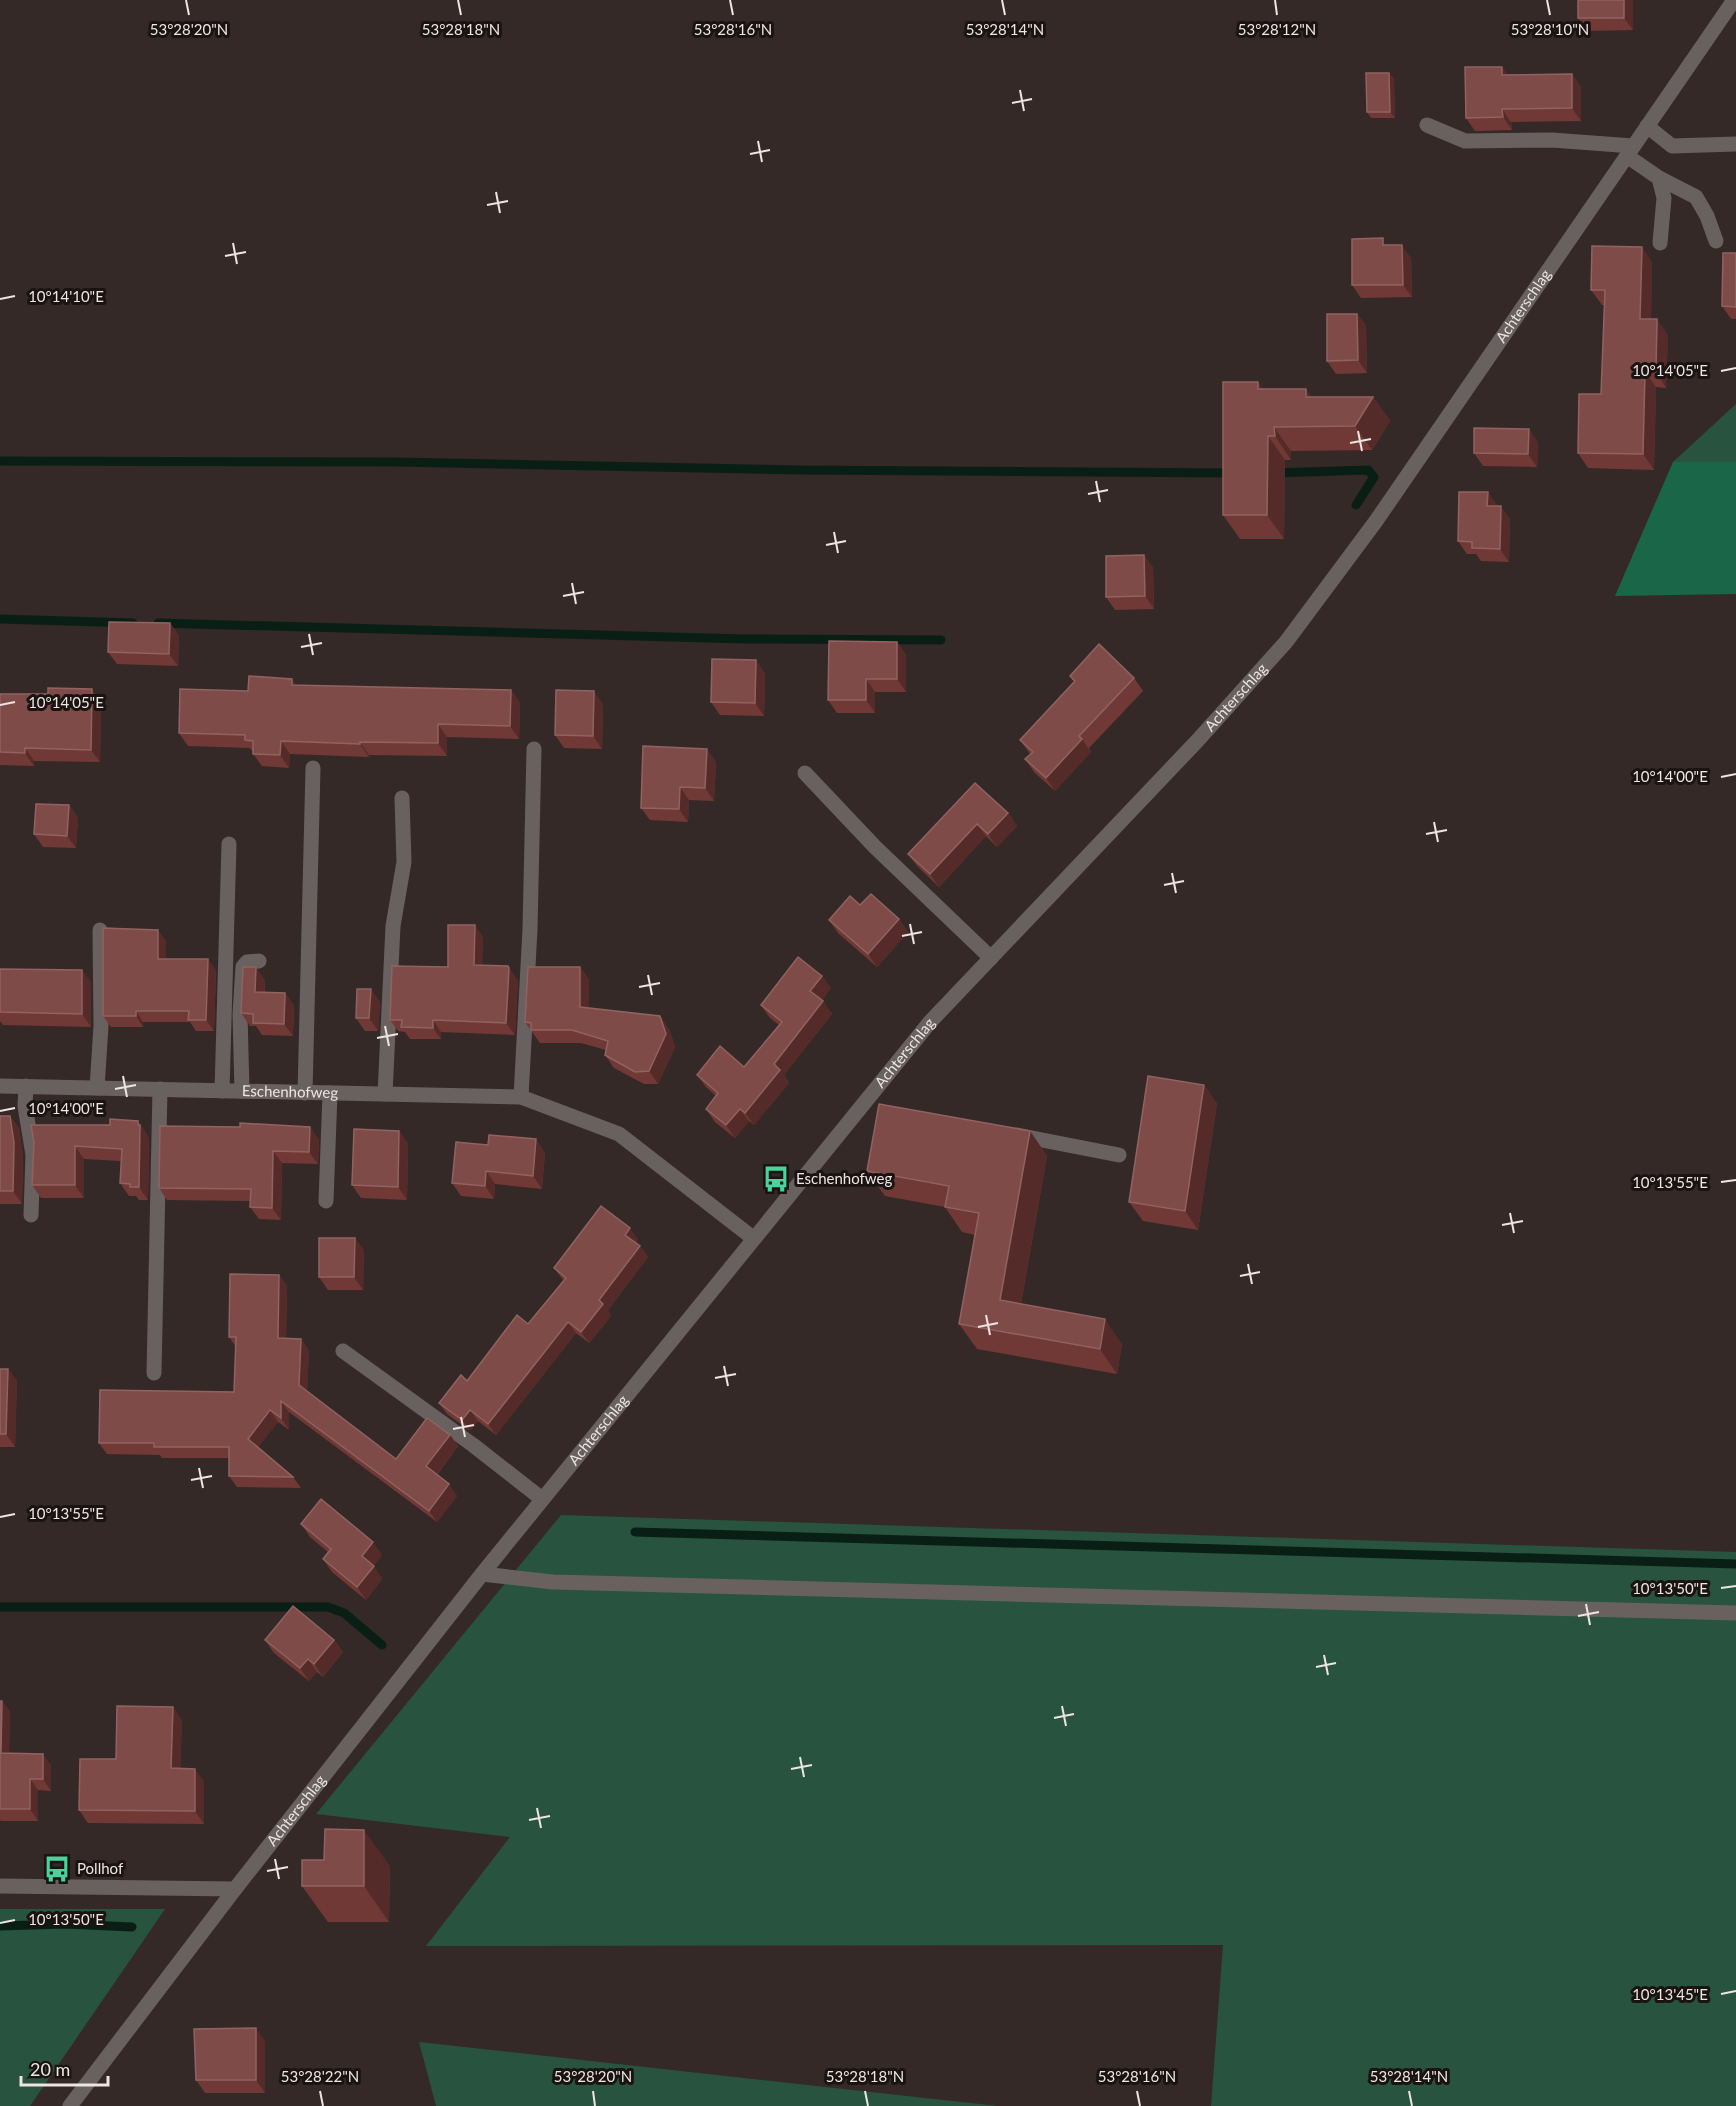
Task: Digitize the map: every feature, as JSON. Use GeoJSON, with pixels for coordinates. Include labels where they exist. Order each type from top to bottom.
{"type":"FeatureCollection","features":[{"type":"Feature","properties":{"kind":"street","name":"Achterschlag"},"geometry":{"type":"LineString","coordinates":[[70,2106],[235,1888],[482,1574],[753,1239],[870,1104],[930,1022],[1198,740],[1286,642],[1376,521],[1734,0]]}},
{"type":"Feature","properties":{"kind":"street"},"geometry":{"type":"LineString","coordinates":[[1427,124],[1465,141],[1552,140],[1630,151],[1659,178],[1696,197],[1707,216],[1716,241]]}},
{"type":"Feature","properties":{"kind":"street"},"geometry":{"type":"LineString","coordinates":[[1647,126],[1672,146],[1736,144]]}},
{"type":"Feature","properties":{"kind":"street"},"geometry":{"type":"LineString","coordinates":[[1659,178],[1664,198],[1660,243]]}},
{"type":"Feature","properties":{"kind":"street"},"geometry":{"type":"LineString","coordinates":[[521,1097],[530,929],[534,749]]}},
{"type":"Feature","properties":{"kind":"street"},"geometry":{"type":"LineString","coordinates":[[305,1093],[313,768]]}},
{"type":"Feature","properties":{"kind":"street"},"geometry":{"type":"LineString","coordinates":[[805,773],[874,848],[991,958]]}},
{"type":"Feature","properties":{"kind":"street"},"geometry":{"type":"LineString","coordinates":[[385,1094],[393,926],[404,862],[402,798]]}},
{"type":"Feature","properties":{"kind":"street"},"geometry":{"type":"LineString","coordinates":[[222,1091],[229,844]]}},
{"type":"Feature","properties":{"kind":"street"},"geometry":{"type":"LineString","coordinates":[[97,1088],[100,1026],[100,930]]}},
{"type":"Feature","properties":{"kind":"street"},"geometry":{"type":"LineString","coordinates":[[242,1091],[240,1014],[243,967],[247,962],[259,961]]}},
{"type":"Feature","properties":{"kind":"street","name":"Eschenhofweg"},"geometry":{"type":"LineString","coordinates":[[0,1086],[521,1097],[619,1134],[753,1239]]}},
{"type":"Feature","properties":{"kind":"street"},"geometry":{"type":"LineString","coordinates":[[26,1086],[25,1106],[33,1155],[31,1215]]}},
{"type":"Feature","properties":{"kind":"street"},"geometry":{"type":"LineString","coordinates":[[154,1373],[160,1089]]}},
{"type":"Feature","properties":{"kind":"street"},"geometry":{"type":"LineString","coordinates":[[326,1201],[330,1093]]}},
{"type":"Feature","properties":{"kind":"street"},"geometry":{"type":"LineString","coordinates":[[1002,1132],[1119,1155]]}},
{"type":"Feature","properties":{"kind":"street"},"geometry":{"type":"LineString","coordinates":[[344,1351],[542,1499]]}},
{"type":"Feature","properties":{"kind":"street"},"geometry":{"type":"LineString","coordinates":[[482,1574],[553,1582],[1736,1613]]}},
{"type":"Feature","properties":{"kind":"street"},"geometry":{"type":"LineString","coordinates":[[0,1886],[235,1888]]}},
{"type":"Feature","properties":{"kind":"green space"},"geometry":{"type":"Polygon","coordinates":[[[1736,404],[1736,462],[1673,462],[1736,404]]]}},
{"type":"Feature","properties":{"kind":"green space"},"geometry":{"type":"Polygon","coordinates":[[[1673,462],[1736,462],[1736,594],[1615,596],[1673,462]]]}},
{"type":"Feature","properties":{"kind":"green space"},"geometry":{"type":"Polygon","coordinates":[[[561,1515],[1736,1552],[1736,2106],[1211,2106],[1223,1945],[426,1946],[510,1837],[316,1814],[561,1515]]]}},
{"type":"Feature","properties":{"kind":"green space"},"geometry":{"type":"Polygon","coordinates":[[[0,1909],[165,1909],[30,2106],[0,2106],[0,1909]]]}},
{"type":"Feature","properties":{"kind":"green space"},"geometry":{"type":"Polygon","coordinates":[[[419,2042],[998,2106],[436,2106],[419,2042]]]}},
{"type":"Feature","properties":{"kind":"building"},"geometry":{"type":"Polygon","coordinates":[[[1578,0],[1624,0],[1624,18],[1578,18],[1578,0]]]}},
{"type":"Feature","properties":{"kind":"building"},"geometry":{"type":"Polygon","coordinates":[[[1465,67],[1502,67],[1502,75],[1572,74],[1572,108],[1502,109],[1503,117],[1466,118],[1465,67]]]}},
{"type":"Feature","properties":{"kind":"building"},"geometry":{"type":"Polygon","coordinates":[[[1366,73],[1389,73],[1390,112],[1367,112],[1366,73]]]}},
{"type":"Feature","properties":{"kind":"building"},"geometry":{"type":"Polygon","coordinates":[[[1383,238],[1383,245],[1402,245],[1403,285],[1352,285],[1352,239],[1383,238]]]}},
{"type":"Feature","properties":{"kind":"building"},"geometry":{"type":"Polygon","coordinates":[[[1592,246],[1642,247],[1640,319],[1657,319],[1656,372],[1645,372],[1643,454],[1578,453],[1579,394],[1601,394],[1605,290],[1591,290],[1592,246]]]}},
{"type":"Feature","properties":{"kind":"building"},"geometry":{"type":"Polygon","coordinates":[[[1723,253],[1736,253],[1736,307],[1722,306],[1723,253]]]}},
{"type":"Feature","properties":{"kind":"building"},"geometry":{"type":"Polygon","coordinates":[[[1327,314],[1357,314],[1358,360],[1327,361],[1327,314]]]}},
{"type":"Feature","properties":{"kind":"building"},"geometry":{"type":"Polygon","coordinates":[[[1223,382],[1258,382],[1258,389],[1306,389],[1306,397],[1373,397],[1355,426],[1274,427],[1275,436],[1268,436],[1267,515],[1223,515],[1223,382]]]}},
{"type":"Feature","properties":{"kind":"building"},"geometry":{"type":"Polygon","coordinates":[[[1474,428],[1529,429],[1528,454],[1474,453],[1474,428]]]}},
{"type":"Feature","properties":{"kind":"building"},"geometry":{"type":"Polygon","coordinates":[[[1459,492],[1488,492],[1487,506],[1501,506],[1500,549],[1472,548],[1472,542],[1458,541],[1459,492]]]}},
{"type":"Feature","properties":{"kind":"building"},"geometry":{"type":"Polygon","coordinates":[[[1144,555],[1145,596],[1106,597],[1106,556],[1144,555]]]}},
{"type":"Feature","properties":{"kind":"building"},"geometry":{"type":"Polygon","coordinates":[[[109,622],[170,623],[169,654],[108,652],[109,622]]]}},
{"type":"Feature","properties":{"kind":"building"},"geometry":{"type":"Polygon","coordinates":[[[829,641],[897,642],[897,679],[866,679],[866,700],[828,700],[829,641]]]}},
{"type":"Feature","properties":{"kind":"building"},"geometry":{"type":"Polygon","coordinates":[[[1099,644],[1134,678],[1079,736],[1082,739],[1046,778],[1025,759],[1033,752],[1020,740],[1075,681],[1070,676],[1099,644]]]}},
{"type":"Feature","properties":{"kind":"building"},"geometry":{"type":"Polygon","coordinates":[[[712,659],[756,660],[755,703],[711,702],[712,659]]]}},
{"type":"Feature","properties":{"kind":"building"},"geometry":{"type":"Polygon","coordinates":[[[249,676],[292,679],[292,685],[511,690],[510,726],[438,724],[438,743],[360,742],[360,744],[281,741],[280,755],[253,754],[253,741],[245,740],[245,735],[179,733],[180,689],[248,691],[249,676]]]}},
{"type":"Feature","properties":{"kind":"building"},"geometry":{"type":"Polygon","coordinates":[[[48,688],[92,689],[91,750],[25,748],[25,753],[0,752],[0,694],[48,694],[48,688]]]}},
{"type":"Feature","properties":{"kind":"building"},"geometry":{"type":"Polygon","coordinates":[[[556,690],[594,691],[593,736],[555,735],[556,690]]]}},
{"type":"Feature","properties":{"kind":"building"},"geometry":{"type":"Polygon","coordinates":[[[643,746],[707,749],[705,788],[680,787],[679,809],[641,808],[643,746]]]}},
{"type":"Feature","properties":{"kind":"building"},"geometry":{"type":"Polygon","coordinates":[[[975,783],[1008,813],[988,834],[977,824],[930,874],[908,854],[975,783]]]}},
{"type":"Feature","properties":{"kind":"building"},"geometry":{"type":"Polygon","coordinates":[[[36,804],[69,805],[67,836],[34,834],[36,804]]]}},
{"type":"Feature","properties":{"kind":"building"},"geometry":{"type":"Polygon","coordinates":[[[871,894],[899,919],[868,954],[829,920],[850,896],[860,905],[871,894]]]}},
{"type":"Feature","properties":{"kind":"building"},"geometry":{"type":"Polygon","coordinates":[[[448,925],[475,925],[474,965],[508,966],[506,1023],[433,1020],[433,1028],[401,1027],[402,1020],[390,1020],[392,966],[448,967],[448,925]]]}},
{"type":"Feature","properties":{"kind":"building"},"geometry":{"type":"Polygon","coordinates":[[[103,928],[158,930],[158,959],[208,959],[206,1020],[188,1020],[189,1011],[136,1011],[136,1016],[103,1016],[103,928]]]}},
{"type":"Feature","properties":{"kind":"building"},"geometry":{"type":"Polygon","coordinates":[[[798,957],[822,976],[810,991],[823,1001],[774,1064],[780,1070],[745,1113],[740,1109],[726,1125],[706,1109],[718,1093],[697,1075],[720,1046],[744,1067],[782,1022],[761,1005],[798,957]]]}},
{"type":"Feature","properties":{"kind":"building"},"geometry":{"type":"Polygon","coordinates":[[[243,967],[256,967],[255,992],[285,993],[284,1024],[253,1023],[253,1014],[241,1013],[243,967]]]}},
{"type":"Feature","properties":{"kind":"building"},"geometry":{"type":"Polygon","coordinates":[[[528,967],[580,967],[580,1007],[660,1016],[666,1034],[649,1071],[635,1072],[605,1055],[608,1041],[572,1030],[531,1030],[531,1023],[525,1022],[528,967]]]}},
{"type":"Feature","properties":{"kind":"building"},"geometry":{"type":"Polygon","coordinates":[[[0,969],[82,970],[82,1014],[0,1012],[0,969]]]}},
{"type":"Feature","properties":{"kind":"building"},"geometry":{"type":"Polygon","coordinates":[[[357,989],[371,989],[369,1018],[356,1018],[357,989]]]}},
{"type":"Feature","properties":{"kind":"building"},"geometry":{"type":"Polygon","coordinates":[[[1148,1076],[1204,1085],[1185,1211],[1129,1202],[1148,1076]]]}},
{"type":"Feature","properties":{"kind":"building"},"geometry":{"type":"Polygon","coordinates":[[[879,1104],[1030,1131],[1000,1300],[1105,1319],[1100,1349],[959,1324],[979,1213],[945,1207],[949,1186],[867,1171],[879,1104]]]}},
{"type":"Feature","properties":{"kind":"building"},"geometry":{"type":"Polygon","coordinates":[[[0,1116],[10,1116],[14,1143],[13,1191],[0,1191],[0,1116]]]}},
{"type":"Feature","properties":{"kind":"building"},"geometry":{"type":"Polygon","coordinates":[[[110,1119],[138,1121],[140,1125],[139,1187],[130,1187],[130,1184],[120,1183],[122,1149],[75,1146],[75,1185],[32,1185],[34,1142],[31,1125],[110,1125],[110,1119]]]}},
{"type":"Feature","properties":{"kind":"building"},"geometry":{"type":"Polygon","coordinates":[[[240,1123],[310,1127],[309,1152],[273,1151],[272,1208],[250,1207],[251,1189],[159,1188],[160,1126],[240,1127],[240,1123]]]}},
{"type":"Feature","properties":{"kind":"building"},"geometry":{"type":"Polygon","coordinates":[[[354,1129],[399,1131],[398,1187],[352,1185],[354,1129]]]}},
{"type":"Feature","properties":{"kind":"building"},"geometry":{"type":"Polygon","coordinates":[[[489,1135],[536,1139],[533,1176],[486,1171],[485,1186],[452,1183],[456,1142],[488,1145],[489,1135]]]}},
{"type":"Feature","properties":{"kind":"building"},"geometry":{"type":"Polygon","coordinates":[[[601,1206],[630,1228],[625,1235],[640,1246],[599,1300],[603,1304],[581,1332],[568,1322],[488,1424],[470,1410],[462,1420],[439,1403],[461,1375],[467,1381],[517,1315],[528,1324],[566,1278],[554,1268],[601,1206]]]}},
{"type":"Feature","properties":{"kind":"building"},"geometry":{"type":"Polygon","coordinates":[[[319,1238],[355,1238],[354,1277],[319,1277],[319,1238]]]}},
{"type":"Feature","properties":{"kind":"building"},"geometry":{"type":"Polygon","coordinates":[[[230,1274],[279,1275],[278,1338],[301,1339],[299,1385],[396,1459],[427,1418],[450,1435],[426,1466],[449,1484],[429,1511],[281,1401],[281,1418],[270,1410],[248,1439],[293,1477],[229,1476],[229,1447],[154,1447],[154,1443],[99,1443],[100,1390],[234,1392],[236,1337],[229,1337],[230,1274]]]}},
{"type":"Feature","properties":{"kind":"building"},"geometry":{"type":"Polygon","coordinates":[[[0,1369],[8,1369],[6,1434],[0,1434],[0,1369]]]}},
{"type":"Feature","properties":{"kind":"building"},"geometry":{"type":"Polygon","coordinates":[[[321,1499],[373,1542],[362,1556],[374,1566],[357,1587],[323,1559],[331,1549],[301,1524],[321,1499]]]}},
{"type":"Feature","properties":{"kind":"building"},"geometry":{"type":"Polygon","coordinates":[[[293,1606],[334,1640],[314,1664],[308,1659],[300,1668],[265,1640],[293,1606]]]}},
{"type":"Feature","properties":{"kind":"building"},"geometry":{"type":"Polygon","coordinates":[[[0,1701],[2,1701],[1,1753],[43,1754],[43,1779],[30,1779],[30,1809],[0,1809],[0,1701]]]}},
{"type":"Feature","properties":{"kind":"building"},"geometry":{"type":"Polygon","coordinates":[[[117,1706],[173,1707],[171,1768],[195,1769],[195,1811],[79,1810],[80,1759],[116,1759],[117,1706]]]}},
{"type":"Feature","properties":{"kind":"building"},"geometry":{"type":"Polygon","coordinates":[[[325,1829],[364,1830],[364,1886],[302,1886],[302,1860],[324,1860],[325,1829]]]}},
{"type":"Feature","properties":{"kind":"building"},"geometry":{"type":"Polygon","coordinates":[[[256,2028],[256,2080],[196,2080],[194,2029],[256,2028]]]}},
{"type":"Feature","properties":{"kind":"waterway"},"geometry":{"type":"LineString","coordinates":[[0,461],[396,462],[800,470],[1234,473]]}},
{"type":"Feature","properties":{"kind":"waterway"},"geometry":{"type":"LineString","coordinates":[[1274,473],[1368,470],[1374,477],[1356,505]]}},
{"type":"Feature","properties":{"kind":"waterway"},"geometry":{"type":"LineString","coordinates":[[0,619],[133,623]]}},
{"type":"Feature","properties":{"kind":"waterway"},"geometry":{"type":"LineString","coordinates":[[158,623],[744,639],[941,640]]}},
{"type":"Feature","properties":{"kind":"waterway"},"geometry":{"type":"LineString","coordinates":[[635,1532],[1736,1564]]}},
{"type":"Feature","properties":{"kind":"waterway"},"geometry":{"type":"LineString","coordinates":[[0,1607],[328,1607],[344,1613],[382,1645]]}},
{"type":"Feature","properties":{"kind":"waterway"},"geometry":{"type":"LineString","coordinates":[[0,1926],[65,1924],[132,1927]]}},
{"type":"Feature","properties":{"kind":"place","name":"Eschenhofweg"},"geometry":{"type":"Point","coordinates":[776,1179]}},
{"type":"Feature","properties":{"kind":"place","name":"Pollhof"},"geometry":{"type":"Point","coordinates":[57,1869]}}]}
